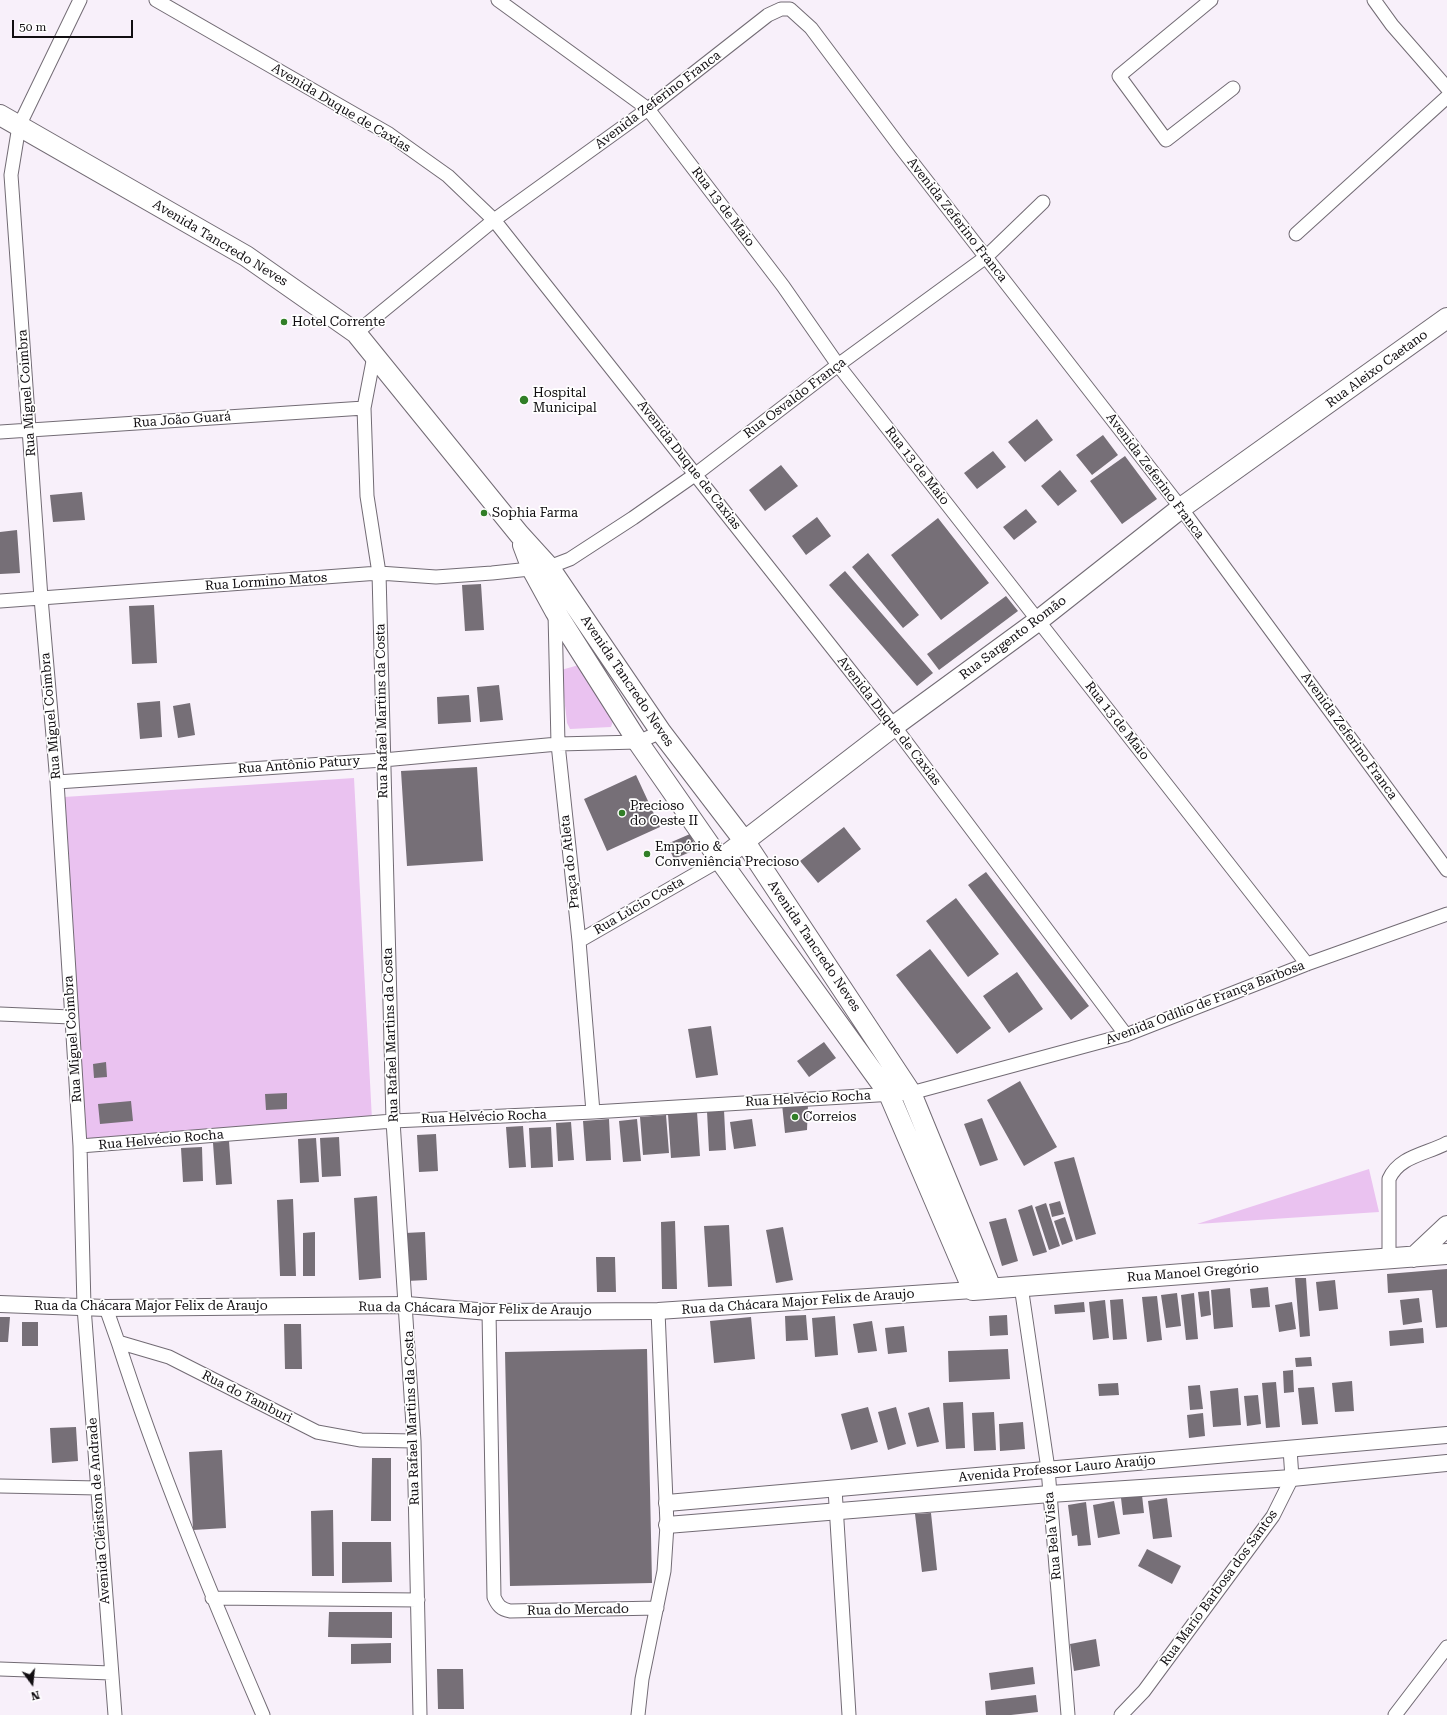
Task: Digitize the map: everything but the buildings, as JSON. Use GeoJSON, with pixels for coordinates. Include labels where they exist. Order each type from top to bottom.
{"type":"FeatureCollection","features":[{"type":"Feature","properties":{"kind":"main road","name":"Avenida Tancredo Neves"},"geometry":{"type":"LineString","coordinates":[[0,116],[246,256],[356,333],[519,534],[541,568],[661,732],[745,842],[911,1093],[982,1289]]}},
{"type":"Feature","properties":{"kind":"main road","name":"Rua Aleixo Caetano"},"geometry":{"type":"LineString","coordinates":[[1307,419],[1447,318]]}},
{"type":"Feature","properties":{"kind":"main road","name":"Rua Sargento Romão"},"geometry":{"type":"LineString","coordinates":[[720,860],[894,726],[1039,620],[1181,508],[1307,419]]}},
{"type":"Feature","properties":{"kind":"main road","name":"Avenida Tancredo Neves"},"geometry":{"type":"LineString","coordinates":[[541,568],[555,611],[638,742],[720,860],[889,1094],[982,1289]]}},
{"type":"Feature","properties":{"kind":"main road"},"geometry":{"type":"LineString","coordinates":[[1414,1257],[1447,1226]]}},
{"type":"Feature","properties":{"kind":"main road","name":"Rua Manoel Gregório"},"geometry":{"type":"LineString","coordinates":[[982,1289],[1447,1254]]}},
{"type":"Feature","properties":{"kind":"street"},"geometry":{"type":"LineString","coordinates":[[19,126],[80,0]]}},
{"type":"Feature","properties":{"kind":"street","name":"Avenida Duque de Caxias"},"geometry":{"type":"LineString","coordinates":[[156,0],[389,134],[448,176],[494,220],[894,726],[1126,1036]]}},
{"type":"Feature","properties":{"kind":"street","name":"Rua 13 de Maio"},"geometry":{"type":"LineString","coordinates":[[498,0],[648,109],[783,286],[838,365],[1307,964]]}},
{"type":"Feature","properties":{"kind":"street"},"geometry":{"type":"LineString","coordinates":[[1211,0],[1119,76],[1166,140],[1233,88]]}},
{"type":"Feature","properties":{"kind":"street"},"geometry":{"type":"LineString","coordinates":[[1374,0],[1392,25],[1447,88]]}},
{"type":"Feature","properties":{"kind":"street","name":"Avenida Zeferino Franca"},"geometry":{"type":"LineString","coordinates":[[356,333],[494,220],[648,109],[768,14],[781,9],[790,9],[811,28],[901,148],[1181,508],[1447,870]]}},
{"type":"Feature","properties":{"kind":"street"},"geometry":{"type":"LineString","coordinates":[[1296,234],[1447,97]]}},
{"type":"Feature","properties":{"kind":"street","name":"Rua Miguel Coimbra"},"geometry":{"type":"LineString","coordinates":[[19,126],[10,175],[30,430],[41,598],[57,782],[80,1146],[84,1307]]}},
{"type":"Feature","properties":{"kind":"street","name":"Rua Osvaldo França"},"geometry":{"type":"LineString","coordinates":[[541,568],[570,559],[633,518],[696,474],[838,365],[986,257],[1043,202]]}},
{"type":"Feature","properties":{"kind":"street","name":"Rua Rafael Martins da Costa"},"geometry":{"type":"LineString","coordinates":[[374,356],[364,408],[367,496],[379,573],[393,1121],[407,1305],[414,1440],[420,1715]]}},
{"type":"Feature","properties":{"kind":"street","name":"Rua João Guará"},"geometry":{"type":"LineString","coordinates":[[0,432],[364,408]]}},
{"type":"Feature","properties":{"kind":"street","name":"Rua Lormino Matos"},"geometry":{"type":"LineString","coordinates":[[0,601],[379,573],[436,577],[541,568]]}},
{"type":"Feature","properties":{"kind":"street","name":"Praça do Atleta"},"geometry":{"type":"LineString","coordinates":[[555,611],[558,744],[579,941],[593,1112]]}},
{"type":"Feature","properties":{"kind":"street"},"geometry":{"type":"LineString","coordinates":[[638,742],[661,732]]}},
{"type":"Feature","properties":{"kind":"street","name":"Rua Antônio Patury"},"geometry":{"type":"LineString","coordinates":[[57,782],[383,760],[558,744],[638,742]]}},
{"type":"Feature","properties":{"kind":"street","name":"Rua Lúcio Costa"},"geometry":{"type":"LineString","coordinates":[[579,941],[720,860]]}},
{"type":"Feature","properties":{"kind":"street","name":"Avenida Odílio de França Barbosa"},"geometry":{"type":"LineString","coordinates":[[889,1094],[911,1093],[1126,1036],[1307,964],[1447,914]]}},
{"type":"Feature","properties":{"kind":"street"},"geometry":{"type":"LineString","coordinates":[[0,1014],[71,1017]]}},
{"type":"Feature","properties":{"kind":"street","name":"Rua Helvécio Rocha"},"geometry":{"type":"LineString","coordinates":[[80,1146],[393,1121],[593,1112],[889,1094]]}},
{"type":"Feature","properties":{"kind":"street"},"geometry":{"type":"LineString","coordinates":[[1389,1259],[1390,1180],[1392,1173],[1396,1167],[1404,1161],[1434,1150],[1447,1143]]}},
{"type":"Feature","properties":{"kind":"street","name":"Rua Bela Vista"},"geometry":{"type":"LineString","coordinates":[[1021,1286],[1048,1469],[1068,1715]]}},
{"type":"Feature","properties":{"kind":"street","name":"Rua da Chácara Major Felix de Araujo"},"geometry":{"type":"LineString","coordinates":[[0,1304],[106,1308],[407,1305],[489,1312],[658,1311],[982,1289]]}},
{"type":"Feature","properties":{"kind":"street","name":"Avenida Clériston de Andrade"},"geometry":{"type":"LineString","coordinates":[[84,1307],[115,1715]]}},
{"type":"Feature","properties":{"kind":"street"},"geometry":{"type":"LineString","coordinates":[[106,1308],[141,1413],[212,1598],[263,1715]]}},
{"type":"Feature","properties":{"kind":"street"},"geometry":{"type":"LineString","coordinates":[[638,1715],[642,1679],[664,1571],[667,1525],[658,1311]]}},
{"type":"Feature","properties":{"kind":"street","name":"Rua do Mercado"},"geometry":{"type":"LineString","coordinates":[[489,1312],[494,1597],[497,1605],[502,1609],[510,1611],[657,1608]]}},
{"type":"Feature","properties":{"kind":"street","name":"Rua do Tamburi"},"geometry":{"type":"LineString","coordinates":[[118,1342],[169,1358],[317,1432],[361,1440],[414,1440]]}},
{"type":"Feature","properties":{"kind":"street","name":"Avenida Professor Lauro Araújo"},"geometry":{"type":"LineString","coordinates":[[667,1503],[1447,1435]]}},
{"type":"Feature","properties":{"kind":"street"},"geometry":{"type":"LineString","coordinates":[[1290,1449],[1292,1478]]}},
{"type":"Feature","properties":{"kind":"street","name":"Avenida Professor Lauro Araújo"},"geometry":{"type":"LineString","coordinates":[[667,1525],[1050,1494],[1292,1478],[1447,1463]]}},
{"type":"Feature","properties":{"kind":"street","name":"Rua Mario Barbosa dos Santos"},"geometry":{"type":"LineString","coordinates":[[1121,1715],[1144,1690],[1273,1516],[1292,1478]]}},
{"type":"Feature","properties":{"kind":"street"},"geometry":{"type":"LineString","coordinates":[[0,1486],[98,1488]]}},
{"type":"Feature","properties":{"kind":"street"},"geometry":{"type":"LineString","coordinates":[[835,1489],[838,1512],[849,1715]]}},
{"type":"Feature","properties":{"kind":"street"},"geometry":{"type":"LineString","coordinates":[[212,1598],[418,1600]]}},
{"type":"Feature","properties":{"kind":"street"},"geometry":{"type":"LineString","coordinates":[[1395,1715],[1447,1647]]}},
{"type":"Feature","properties":{"kind":"street"},"geometry":{"type":"LineString","coordinates":[[0,1669],[111,1673]]}},
{"type":"Feature","properties":{"kind":"shaded area"},"geometry":{"type":"Polygon","coordinates":[[[579,665],[613,721],[611,727],[570,729],[567,723],[561,670],[579,665]]]}},
{"type":"Feature","properties":{"kind":"shaded area"},"geometry":{"type":"Polygon","coordinates":[[[354,778],[372,1120],[84,1142],[64,797],[354,778]]]}},
{"type":"Feature","properties":{"kind":"shaded area"},"geometry":{"type":"Polygon","coordinates":[[[1369,1169],[1379,1212],[1197,1224],[1369,1169]]]}},
{"type":"Feature","properties":{"kind":"place","name":"Hotel Corrente"},"geometry":{"type":"Point","coordinates":[284,322]}},
{"type":"Feature","properties":{"kind":"place","name":"Hospital Municipal"},"geometry":{"type":"Point","coordinates":[524,400]}},
{"type":"Feature","properties":{"kind":"place","name":"Sophia Farma"},"geometry":{"type":"Point","coordinates":[484,513]}},
{"type":"Feature","properties":{"kind":"place","name":"Precioso do Oeste II"},"geometry":{"type":"Point","coordinates":[622,813]}},
{"type":"Feature","properties":{"kind":"place","name":"Empório & Conveniência Precioso"},"geometry":{"type":"Point","coordinates":[647,854]}},
{"type":"Feature","properties":{"kind":"place","name":"Correios"},"geometry":{"type":"Point","coordinates":[795,1117]}}]}
